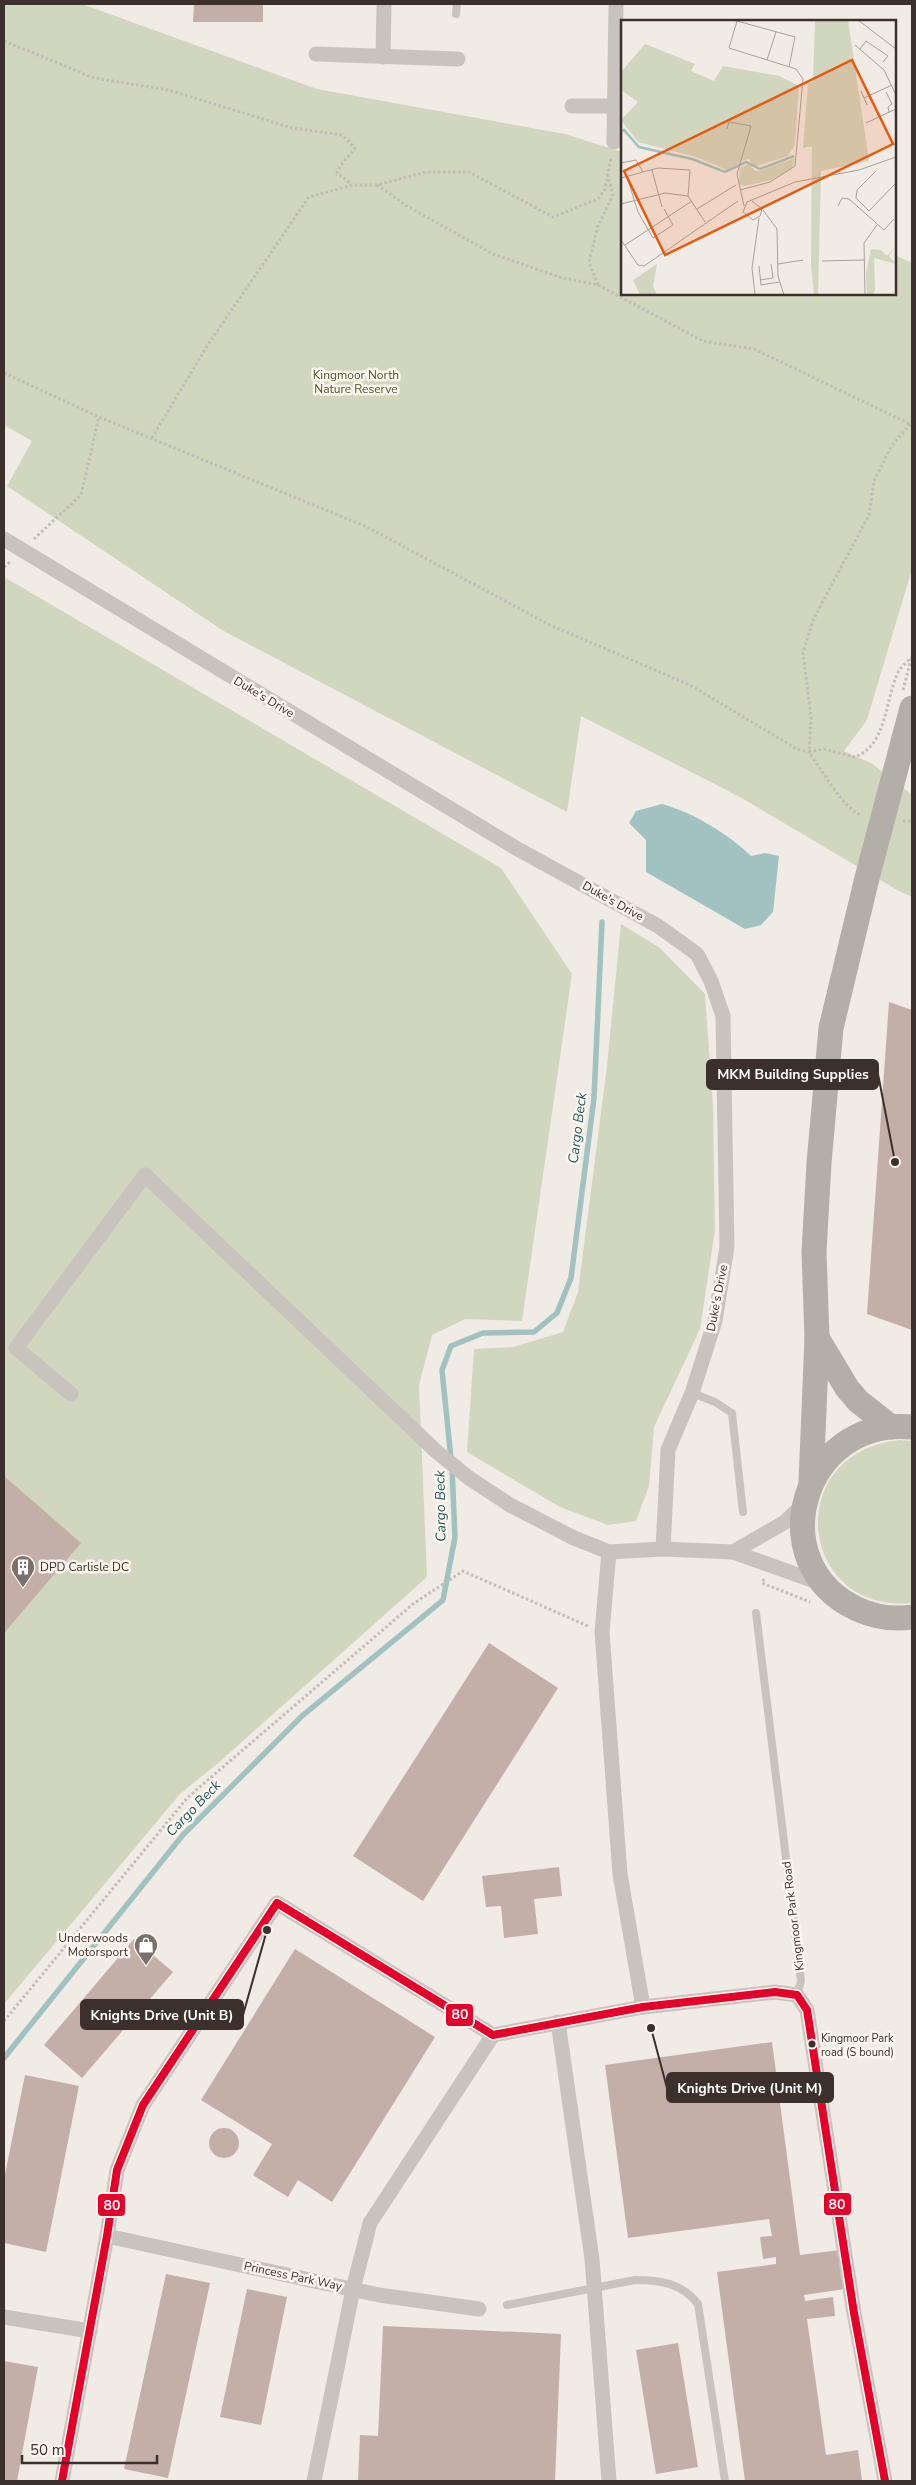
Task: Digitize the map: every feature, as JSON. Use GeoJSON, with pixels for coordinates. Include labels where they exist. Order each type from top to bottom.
{"type":"FeatureCollection","features":[{"type":"Feature","properties":{"kind":"highway"},"geometry":{"type":"LineString","coordinates":[[910,716],[867,878],[831,1028],[819,1163],[814,1252],[817,1338],[808,1493],[803,1532],[810,1560],[824,1584],[846,1603],[872,1615],[900,1619],[912,1617]]}},
{"type":"Feature","properties":{"kind":"highway"},"geometry":{"type":"LineString","coordinates":[[817,1338],[847,1388],[858,1401],[902,1427]]}},
{"type":"Feature","properties":{"kind":"highway"},"geometry":{"type":"LineString","coordinates":[[808,1493],[825,1461],[844,1444],[866,1432],[902,1427]]}},
{"type":"Feature","properties":{"kind":"street"},"geometry":{"type":"LineString","coordinates":[[383,57],[384,4]]}},
{"type":"Feature","properties":{"kind":"street"},"geometry":{"type":"LineString","coordinates":[[614,142],[616,4]]}},
{"type":"Feature","properties":{"kind":"street"},"geometry":{"type":"LineString","coordinates":[[316,54],[458,59]]}},
{"type":"Feature","properties":{"kind":"street"},"geometry":{"type":"LineString","coordinates":[[572,106],[614,106]]}},
{"type":"Feature","properties":{"kind":"street","name":"Duke's Drive"},"geometry":{"type":"LineString","coordinates":[[4,539],[506,842],[658,926],[696,954],[712,981],[723,1016],[728,1237],[715,1321],[692,1392],[668,1450],[663,1549]]}},
{"type":"Feature","properties":{"kind":"street"},"geometry":{"type":"LineString","coordinates":[[71,1394],[16,1348],[145,1175],[437,1452],[469,1478],[518,1509],[574,1538],[609,1552],[663,1549],[733,1552],[824,1584]]}},
{"type":"Feature","properties":{"kind":"street"},"geometry":{"type":"LineString","coordinates":[[733,1552],[785,1522],[808,1493]]}},
{"type":"Feature","properties":{"kind":"street"},"geometry":{"type":"LineString","coordinates":[[609,1552],[602,1632],[620,1874],[643,2007]]}},
{"type":"Feature","properties":{"kind":"street"},"geometry":{"type":"LineString","coordinates":[[62,2481],[107,2236],[117,2170],[143,2105],[277,1903],[493,2034],[643,2007],[775,1992],[798,1995]]}},
{"type":"Feature","properties":{"kind":"street","name":"Kingmoor Park Road"},"geometry":{"type":"LineString","coordinates":[[798,1995],[807,2010],[854,2313],[885,2481]]}},
{"type":"Feature","properties":{"kind":"street"},"geometry":{"type":"LineString","coordinates":[[558,2022],[594,2287],[609,2481]]}},
{"type":"Feature","properties":{"kind":"street"},"geometry":{"type":"LineString","coordinates":[[314,2481],[353,2289],[370,2223],[493,2034]]}},
{"type":"Feature","properties":{"kind":"street","name":"Princess Park Way"},"geometry":{"type":"LineString","coordinates":[[107,2236],[353,2289],[480,2309]]}},
{"type":"Feature","properties":{"kind":"street"},"geometry":{"type":"LineString","coordinates":[[4,2317],[90,2331]]}},
{"type":"Feature","properties":{"kind":"lane"},"geometry":{"type":"LineString","coordinates":[[456,4],[456,14]]}},
{"type":"Feature","properties":{"kind":"lane"},"geometry":{"type":"LineString","coordinates":[[692,1392],[715,1402],[732,1413],[743,1512]]}},
{"type":"Feature","properties":{"kind":"lane","name":"Kingmoor Park Road"},"geometry":{"type":"LineString","coordinates":[[756,1613],[801,1981],[798,1995]]}},
{"type":"Feature","properties":{"kind":"lane"},"geometry":{"type":"LineString","coordinates":[[507,2305],[635,2280],[654,2280],[673,2284],[689,2292],[698,2304],[725,2481]]}},
{"type":"Feature","properties":{"kind":"path"},"geometry":{"type":"LineString","coordinates":[[4,41],[94,78],[169,90],[292,128],[342,135],[355,148],[337,173],[353,185]]}},
{"type":"Feature","properties":{"kind":"path"},"geometry":{"type":"LineString","coordinates":[[152,438],[206,346],[309,197],[353,185],[377,185],[426,172],[469,172],[553,217],[598,199],[605,189],[609,168]]}},
{"type":"Feature","properties":{"kind":"path"},"geometry":{"type":"LineString","coordinates":[[598,285],[589,262],[598,226],[613,195],[608,175]]}},
{"type":"Feature","properties":{"kind":"path"},"geometry":{"type":"LineString","coordinates":[[377,185],[407,206],[493,254],[560,277],[598,285],[703,341],[754,349],[911,424],[891,447],[874,481],[869,515],[813,620],[803,653],[811,718],[809,752],[840,797],[855,814]]}},
{"type":"Feature","properties":{"kind":"path"},"geometry":{"type":"LineString","coordinates":[[4,372],[99,417],[367,527],[552,626],[690,685],[797,749],[809,752],[824,749],[854,758],[868,750],[877,739],[897,673],[912,656]]}},
{"type":"Feature","properties":{"kind":"path"},"geometry":{"type":"LineString","coordinates":[[23,549],[81,494],[99,417]]}},
{"type":"Feature","properties":{"kind":"path"},"geometry":{"type":"LineString","coordinates":[[4,2021],[188,1797],[413,1604],[463,1571],[602,1632]]}},
{"type":"Feature","properties":{"kind":"green space","name":"Kingmoor North Nature Reserve"},"geometry":{"type":"Polygon","coordinates":[[[4,4],[82,4],[317,89],[565,134],[621,152],[621,295],[896,295],[896,255],[912,263],[912,569],[867,720],[844,751],[871,763],[912,795],[912,897],[740,797],[581,716],[567,812],[222,630],[7,486],[32,441],[4,425],[4,4]]]}},
{"type":"Feature","properties":{"kind":"green space"},"geometry":{"type":"Polygon","coordinates":[[[4,577],[501,868],[572,974],[522,1321],[465,1319],[432,1335],[419,1385],[427,1577],[217,1764],[180,1794],[4,2004],[4,577]]]}},
{"type":"Feature","properties":{"kind":"green space"},"geometry":{"type":"Polygon","coordinates":[[[621,924],[660,948],[705,994],[713,1105],[715,1230],[700,1329],[654,1427],[649,1486],[636,1521],[608,1525],[560,1507],[467,1452],[474,1349],[513,1347],[563,1332],[578,1292],[607,1066],[621,924]]]}},
{"type":"Feature","properties":{"kind":"green space"},"geometry":{"type":"Polygon","coordinates":[[[900,1440],[912,1441],[912,1603],[874,1600],[845,1584],[826,1559],[818,1530],[821,1500],[835,1472],[861,1451],[900,1440]]]}},
{"type":"Feature","properties":{"kind":"water"},"geometry":{"type":"Polygon","coordinates":[[[662,804],[710,825],[751,856],[765,853],[779,856],[773,912],[761,925],[745,929],[646,872],[646,840],[629,823],[636,811],[662,804]]]}},
{"type":"Feature","properties":{"kind":"building"},"geometry":{"type":"Polygon","coordinates":[[[194,4],[263,4],[263,22],[193,22],[194,4]]]}},
{"type":"Feature","properties":{"kind":"building"},"geometry":{"type":"Polygon","coordinates":[[[889,1002],[912,1010],[912,1330],[867,1314],[889,1002]]]}},
{"type":"Feature","properties":{"kind":"building","name":"DPD Carlisle DC"},"geometry":{"type":"Polygon","coordinates":[[[4,1476],[81,1543],[4,1633],[4,1476]]]}},
{"type":"Feature","properties":{"kind":"building"},"geometry":{"type":"Polygon","coordinates":[[[489,1643],[558,1688],[423,1901],[353,1856],[489,1643]]]}},
{"type":"Feature","properties":{"kind":"building"},"geometry":{"type":"Polygon","coordinates":[[[559,1867],[562,1896],[534,1899],[538,1934],[504,1938],[501,1906],[486,1907],[482,1876],[559,1867]]]}},
{"type":"Feature","properties":{"kind":"building"},"geometry":{"type":"Polygon","coordinates":[[[134,1939],[173,1972],[82,2078],[44,2045],[134,1939]]]}},
{"type":"Feature","properties":{"kind":"building"},"geometry":{"type":"Polygon","coordinates":[[[295,1949],[435,2037],[332,2202],[298,2180],[288,2197],[253,2175],[272,2144],[201,2100],[295,1949]]]}},
{"type":"Feature","properties":{"kind":"building"},"geometry":{"type":"Polygon","coordinates":[[[772,2042],[800,2255],[840,2250],[845,2289],[804,2295],[805,2301],[833,2297],[835,2316],[807,2319],[826,2455],[858,2450],[862,2481],[745,2481],[717,2272],[776,2264],[776,2257],[763,2259],[760,2237],[772,2236],[769,2219],[628,2238],[605,2065],[772,2042]]]}},
{"type":"Feature","properties":{"kind":"building"},"geometry":{"type":"Polygon","coordinates":[[[25,2075],[79,2086],[46,2252],[4,2243],[4,2179],[25,2075]]]}},
{"type":"Feature","properties":{"kind":"building"},"geometry":{"type":"Polygon","coordinates":[[[224,2128],[235,2132],[239,2143],[235,2154],[224,2158],[213,2154],[209,2143],[213,2132],[224,2128]]]}},
{"type":"Feature","properties":{"kind":"building"},"geometry":{"type":"Polygon","coordinates":[[[166,2274],[210,2283],[168,2478],[124,2469],[166,2274]]]}},
{"type":"Feature","properties":{"kind":"building"},"geometry":{"type":"Polygon","coordinates":[[[247,2289],[287,2297],[261,2425],[220,2417],[247,2289]]]}},
{"type":"Feature","properties":{"kind":"building"},"geometry":{"type":"Polygon","coordinates":[[[383,2326],[561,2334],[555,2481],[358,2481],[360,2435],[378,2436],[383,2326]]]}},
{"type":"Feature","properties":{"kind":"building"},"geometry":{"type":"Polygon","coordinates":[[[678,2343],[698,2467],[656,2474],[636,2350],[678,2343]]]}},
{"type":"Feature","properties":{"kind":"building"},"geometry":{"type":"Polygon","coordinates":[[[4,2361],[38,2367],[17,2481],[4,2481],[4,2361]]]}},
{"type":"Feature","properties":{"kind":"waterway","name":"Cargo Beck"},"geometry":{"type":"LineString","coordinates":[[451,1459],[442,1370],[451,1346],[483,1333],[534,1332],[557,1313],[571,1278],[594,1098],[602,922]]}},
{"type":"Feature","properties":{"kind":"waterway","name":"Cargo Beck"},"geometry":{"type":"LineString","coordinates":[[4,2058],[182,1836],[303,1715],[443,1600],[455,1537],[452,1468]]}},
{"type":"Feature","properties":{"kind":"transit line","name":"80"},"geometry":{"type":"LineString","coordinates":[[62,2481],[107,2236],[117,2170],[143,2105],[277,1903],[493,2035],[643,2007],[775,1992],[797,1995],[807,2010],[854,2313],[885,2481]]}},
{"type":"Feature","properties":{"kind":"place","name":"MKM Building Supplies"},"geometry":{"type":"Point","coordinates":[895,1162]}},
{"type":"Feature","properties":{"kind":"place","name":"DPD Carlisle DC"},"geometry":{"type":"Point","coordinates":[23,1588]}},
{"type":"Feature","properties":{"kind":"place","name":"Knights Drive (Unit B)"},"geometry":{"type":"Point","coordinates":[267,1930]}},
{"type":"Feature","properties":{"kind":"place","name":"Underwoods Motorsport"},"geometry":{"type":"Point","coordinates":[146,1966]}},
{"type":"Feature","properties":{"kind":"place","name":"Knights Drive (Unit M)"},"geometry":{"type":"Point","coordinates":[651,2028]}},
{"type":"Feature","properties":{"kind":"place","name":"Kingmoor Park road (S bound)"},"geometry":{"type":"Point","coordinates":[812,2044]}}]}
